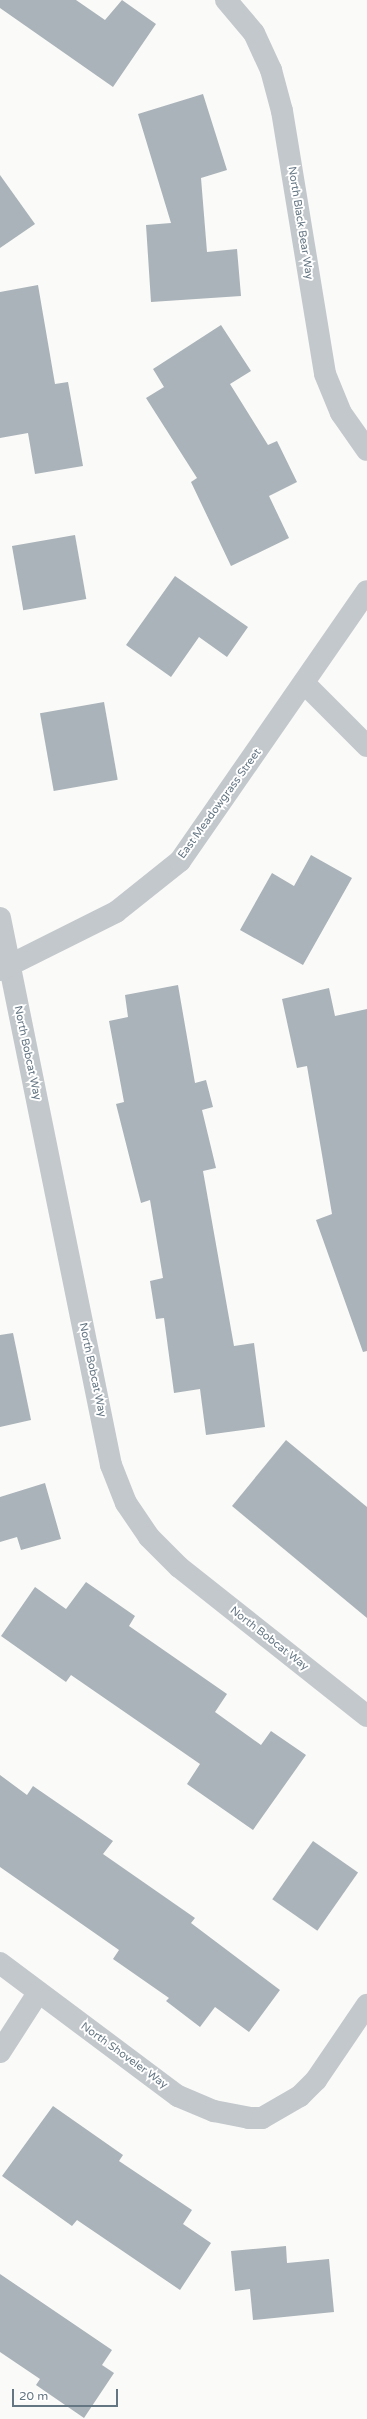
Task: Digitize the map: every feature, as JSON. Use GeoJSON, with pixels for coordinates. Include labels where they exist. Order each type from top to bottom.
{"type":"FeatureCollection","features":[{"type":"Feature","properties":{"kind":"street","name":"North Black Bear Way"},"geometry":{"type":"LineString","coordinates":[[226,0],[254,33],[271,70],[282,111],[325,374],[341,412],[367,450]]}},
{"type":"Feature","properties":{"kind":"street","name":"East Meadowgrass Street"},"geometry":{"type":"LineString","coordinates":[[5,968],[116,912],[180,861],[367,591]]}},
{"type":"Feature","properties":{"kind":"street"},"geometry":{"type":"LineString","coordinates":[[304,683],[367,746]]}},
{"type":"Feature","properties":{"kind":"street","name":"North Bobcat Way"},"geometry":{"type":"LineString","coordinates":[[0,918],[5,968],[111,1465],[126,1503],[149,1537],[179,1567],[367,1716]]}},
{"type":"Feature","properties":{"kind":"street","name":"North Shoveler Way"},"geometry":{"type":"LineString","coordinates":[[0,1962],[38,1994],[178,2096],[214,2111],[262,2118],[300,2096],[316,2080],[367,2005]]}},
{"type":"Feature","properties":{"kind":"street"},"geometry":{"type":"LineString","coordinates":[[0,2052],[38,1994]]}},
{"type":"Feature","properties":{"kind":"building"},"geometry":{"type":"Polygon","coordinates":[[[0,0],[76,0],[105,20],[122,0],[156,24],[113,87],[0,8],[0,0]]]}},
{"type":"Feature","properties":{"kind":"building"},"geometry":{"type":"Polygon","coordinates":[[[203,94],[227,170],[201,178],[207,252],[237,249],[241,296],[151,302],[146,225],[171,223],[138,114],[203,94]]]}},
{"type":"Feature","properties":{"kind":"building"},"geometry":{"type":"Polygon","coordinates":[[[0,175],[35,224],[0,248],[0,175]]]}},
{"type":"Feature","properties":{"kind":"building"},"geometry":{"type":"Polygon","coordinates":[[[38,285],[55,384],[68,382],[83,466],[35,474],[28,433],[0,438],[0,292],[38,285]]]}},
{"type":"Feature","properties":{"kind":"building"},"geometry":{"type":"Polygon","coordinates":[[[221,325],[251,371],[230,384],[268,445],[277,441],[297,482],[269,496],[289,538],[231,566],[191,482],[197,478],[146,398],[164,387],[153,369],[221,325]]]}},
{"type":"Feature","properties":{"kind":"building"},"geometry":{"type":"Polygon","coordinates":[[[75,535],[86,599],[23,610],[12,546],[75,535]]]}},
{"type":"Feature","properties":{"kind":"building"},"geometry":{"type":"Polygon","coordinates":[[[175,576],[248,627],[227,657],[199,637],[171,677],[126,645],[175,576]]]}},
{"type":"Feature","properties":{"kind":"building"},"geometry":{"type":"Polygon","coordinates":[[[104,702],[118,780],[54,791],[40,713],[104,702]]]}},
{"type":"Feature","properties":{"kind":"building"},"geometry":{"type":"Polygon","coordinates":[[[311,855],[352,878],[303,965],[240,930],[272,873],[294,886],[311,855]]]}},
{"type":"Feature","properties":{"kind":"building"},"geometry":{"type":"Polygon","coordinates":[[[178,985],[195,1083],[206,1080],[213,1107],[202,1110],[216,1168],[203,1171],[234,1346],[254,1343],[265,1427],[206,1435],[200,1389],[174,1393],[164,1318],[156,1319],[150,1281],[163,1278],[150,1200],[141,1203],[116,1104],[124,1102],[109,1021],[128,1017],[125,995],[178,985]]]}},
{"type":"Feature","properties":{"kind":"building"},"geometry":{"type":"Polygon","coordinates":[[[329,988],[335,1016],[367,1009],[367,1351],[363,1352],[316,1220],[332,1214],[307,1066],[297,1068],[282,999],[329,988]]]}},
{"type":"Feature","properties":{"kind":"building"},"geometry":{"type":"Polygon","coordinates":[[[13,1333],[31,1420],[0,1427],[0,1335],[13,1333]]]}},
{"type":"Feature","properties":{"kind":"building"},"geometry":{"type":"Polygon","coordinates":[[[286,1440],[367,1507],[367,1618],[232,1506],[286,1440]]]}},
{"type":"Feature","properties":{"kind":"building"},"geometry":{"type":"Polygon","coordinates":[[[45,1483],[61,1539],[21,1550],[17,1537],[0,1542],[0,1497],[45,1483]]]}},
{"type":"Feature","properties":{"kind":"building"},"geometry":{"type":"Polygon","coordinates":[[[86,1582],[135,1616],[129,1626],[227,1694],[215,1712],[261,1745],[271,1731],[306,1755],[253,1830],[187,1784],[200,1764],[71,1675],[66,1682],[1,1636],[35,1587],[66,1609],[86,1582]]]}},
{"type":"Feature","properties":{"kind":"building"},"geometry":{"type":"Polygon","coordinates":[[[0,1775],[27,1795],[33,1786],[113,1841],[103,1854],[195,1918],[191,1923],[280,1990],[249,2032],[215,2007],[200,2027],[166,2001],[169,1998],[113,1959],[119,1950],[0,1867],[0,1775]]]}},
{"type":"Feature","properties":{"kind":"building"},"geometry":{"type":"Polygon","coordinates":[[[313,1841],[358,1873],[317,1931],[272,1899],[313,1841]]]}},
{"type":"Feature","properties":{"kind":"building"},"geometry":{"type":"Polygon","coordinates":[[[53,2106],[123,2155],[119,2161],[192,2210],[183,2224],[211,2243],[180,2290],[77,2220],[72,2226],[2,2176],[53,2106]]]}},
{"type":"Feature","properties":{"kind":"building"},"geometry":{"type":"Polygon","coordinates":[[[286,2246],[287,2263],[329,2259],[334,2312],[253,2320],[250,2289],[235,2291],[231,2251],[286,2246]]]}},
{"type":"Feature","properties":{"kind":"building"},"geometry":{"type":"Polygon","coordinates":[[[0,2274],[112,2350],[102,2365],[114,2373],[84,2418],[36,2385],[40,2379],[0,2352],[0,2274]]]}}]}
